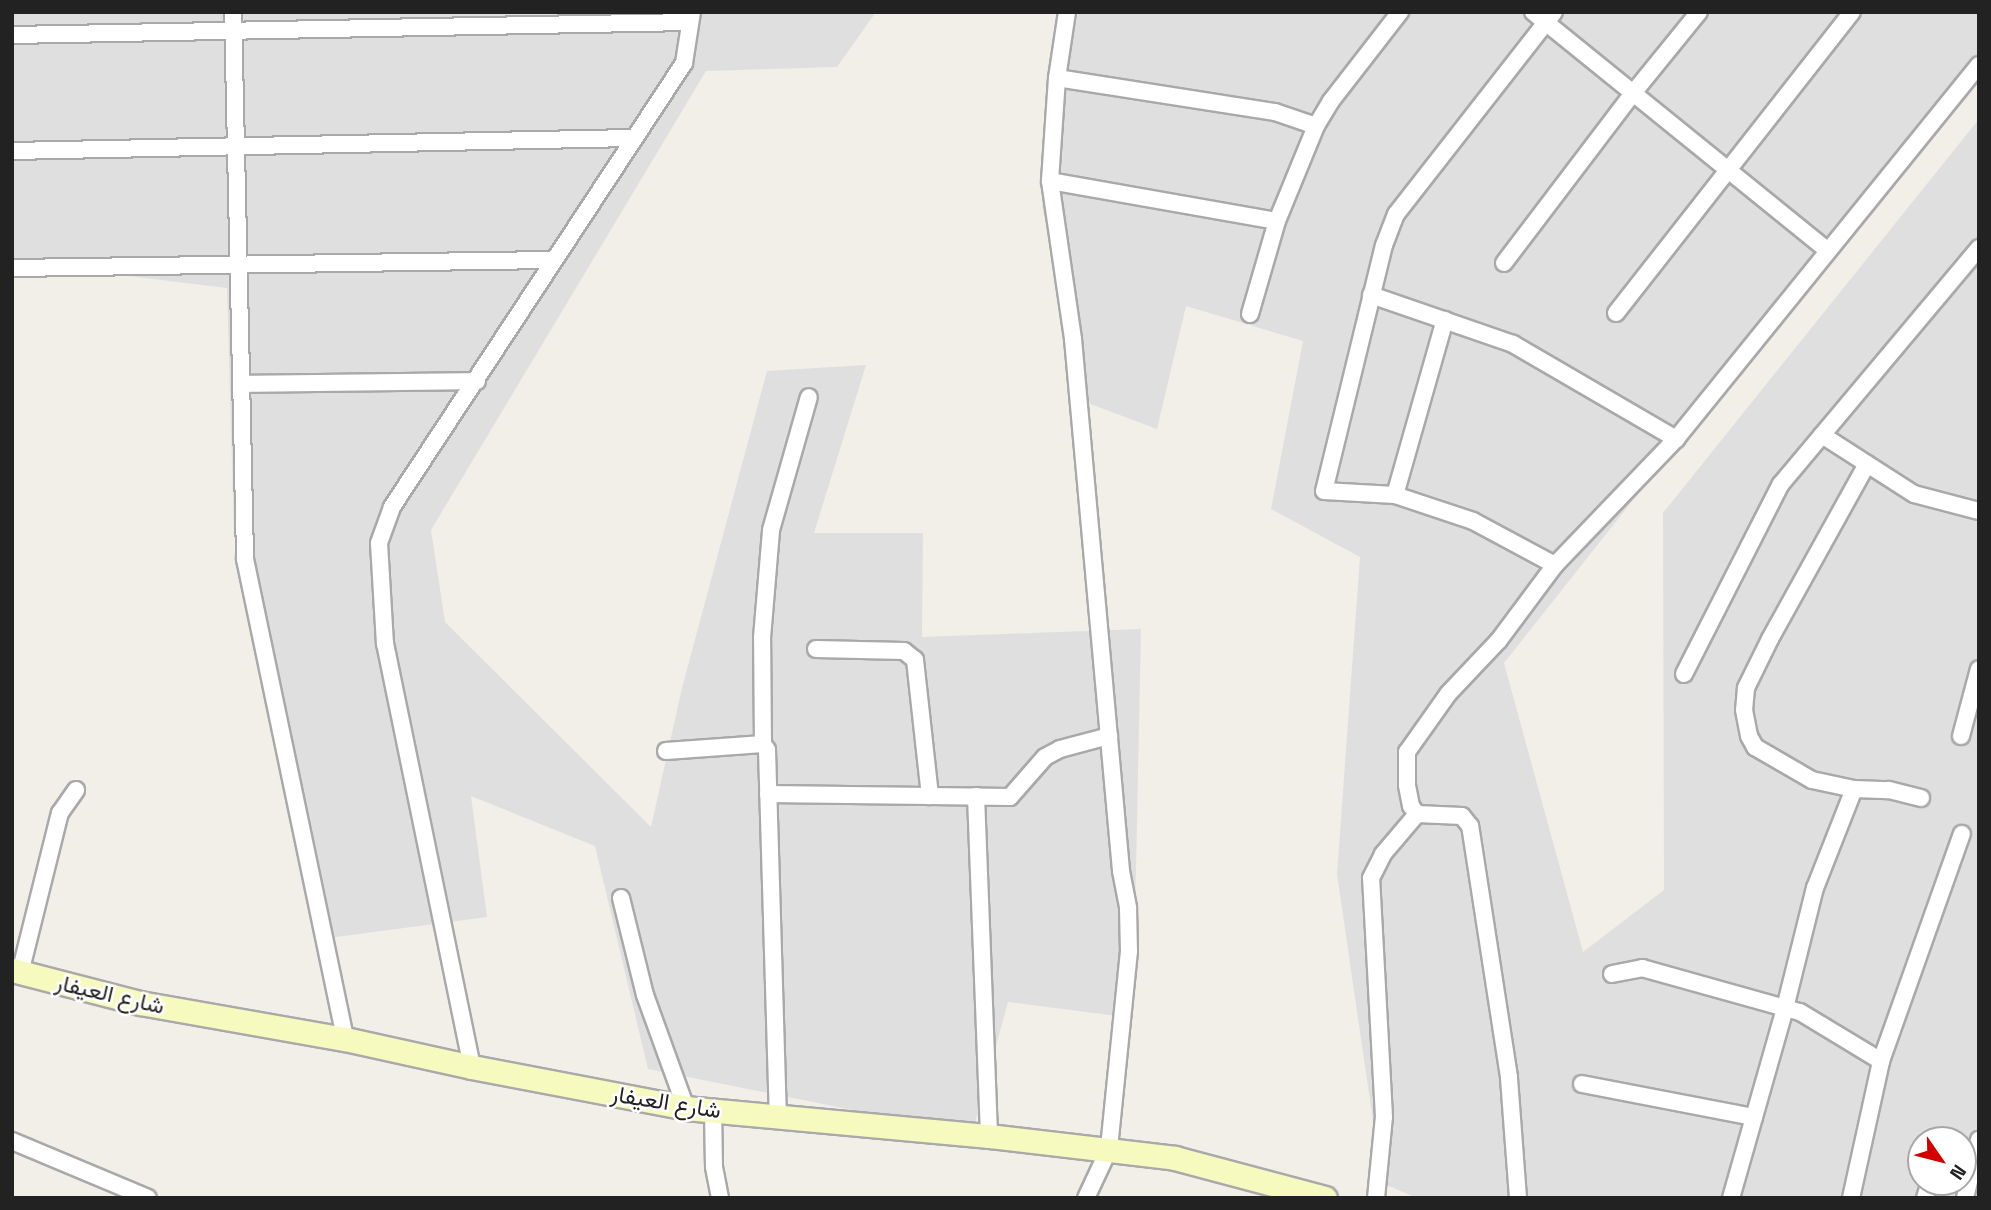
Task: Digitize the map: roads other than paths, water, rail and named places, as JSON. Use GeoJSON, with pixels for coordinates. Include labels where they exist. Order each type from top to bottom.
{"type":"FeatureCollection","features":[{"type":"Feature","properties":{"kind":"main road","name":"شارع العيفار"},"geometry":{"type":"LineString","coordinates":[[16,971],[141,1003],[345,1039],[472,1068],[686,1108],[1109,1149],[1213,1167],[1325,1198]]}},
{"type":"Feature","properties":{"kind":"street"},"geometry":{"type":"LineString","coordinates":[[233,12],[245,559],[345,1039]]}},
{"type":"Feature","properties":{"kind":"street"},"geometry":{"type":"LineString","coordinates":[[1068,12],[1057,78],[1050,181],[1073,340],[1121,871],[1128,908],[1129,951],[1109,1149],[1086,1198]]}},
{"type":"Feature","properties":{"kind":"street"},"geometry":{"type":"LineString","coordinates":[[1250,314],[1277,220],[1316,126],[1331,101],[1400,12]]}},
{"type":"Feature","properties":{"kind":"street"},"geometry":{"type":"LineString","coordinates":[[1504,263],[1634,92],[1699,12]]}},
{"type":"Feature","properties":{"kind":"street"},"geometry":{"type":"LineString","coordinates":[[1616,313],[1852,12]]}},
{"type":"Feature","properties":{"kind":"street"},"geometry":{"type":"LineString","coordinates":[[1555,565],[1473,521],[1395,495],[1324,491],[1371,295],[1384,245],[1396,214],[1544,16],[1827,250]]}},
{"type":"Feature","properties":{"kind":"street"},"geometry":{"type":"LineString","coordinates":[[12,35],[691,17],[684,64],[392,507],[379,543],[385,644],[472,1068]]}},
{"type":"Feature","properties":{"kind":"street"},"geometry":{"type":"LineString","coordinates":[[1518,1198],[1509,1076],[1470,826],[1462,816],[1417,814],[1410,806],[1407,752],[1439,705],[1499,640],[1555,565],[1676,439],[1979,65]]}},
{"type":"Feature","properties":{"kind":"street"},"geometry":{"type":"LineString","coordinates":[[1057,78],[1275,112],[1316,126]]}},
{"type":"Feature","properties":{"kind":"street"},"geometry":{"type":"LineString","coordinates":[[12,151],[634,138]]}},
{"type":"Feature","properties":{"kind":"street"},"geometry":{"type":"LineString","coordinates":[[1050,181],[1277,220]]}},
{"type":"Feature","properties":{"kind":"street"},"geometry":{"type":"LineString","coordinates":[[1684,674],[1781,484],[1979,248]]}},
{"type":"Feature","properties":{"kind":"street"},"geometry":{"type":"LineString","coordinates":[[12,268],[553,260]]}},
{"type":"Feature","properties":{"kind":"street"},"geometry":{"type":"LineString","coordinates":[[1371,295],[1513,344],[1676,439]]}},
{"type":"Feature","properties":{"kind":"street"},"geometry":{"type":"LineString","coordinates":[[1395,495],[1444,320]]}},
{"type":"Feature","properties":{"kind":"street"},"geometry":{"type":"LineString","coordinates":[[241,384],[477,381]]}},
{"type":"Feature","properties":{"kind":"street"},"geometry":{"type":"LineString","coordinates":[[778,1117],[761,638],[766,616],[771,530],[809,397]]}},
{"type":"Feature","properties":{"kind":"street"},"geometry":{"type":"LineString","coordinates":[[1822,435],[1914,494],[1979,512]]}},
{"type":"Feature","properties":{"kind":"street"},"geometry":{"type":"LineString","coordinates":[[1867,464],[1770,639],[1746,688],[1744,710],[1749,736],[1755,747],[1812,780],[1854,789],[1889,790],[1921,798]]}},
{"type":"Feature","properties":{"kind":"street"},"geometry":{"type":"LineString","coordinates":[[816,649],[904,651],[915,660],[930,796]]}},
{"type":"Feature","properties":{"kind":"street"},"geometry":{"type":"LineString","coordinates":[[1961,736],[1979,669]]}},
{"type":"Feature","properties":{"kind":"street"},"geometry":{"type":"LineString","coordinates":[[768,794],[1010,797],[1045,757],[1060,749],[1109,736]]}},
{"type":"Feature","properties":{"kind":"street"},"geometry":{"type":"LineString","coordinates":[[666,751],[763,744]]}},
{"type":"Feature","properties":{"kind":"street"},"geometry":{"type":"LineString","coordinates":[[1731,1198],[1785,1008],[1815,888],[1854,789]]}},
{"type":"Feature","properties":{"kind":"street"},"geometry":{"type":"LineString","coordinates":[[16,971],[60,813],[76,790]]}},
{"type":"Feature","properties":{"kind":"street"},"geometry":{"type":"LineString","coordinates":[[976,796],[989,1136]]}},
{"type":"Feature","properties":{"kind":"street"},"geometry":{"type":"LineString","coordinates":[[1376,1198],[1384,1117],[1371,878],[1383,854],[1417,814]]}},
{"type":"Feature","properties":{"kind":"street"},"geometry":{"type":"LineString","coordinates":[[1851,1198],[1881,1061],[1962,834]]}},
{"type":"Feature","properties":{"kind":"street"},"geometry":{"type":"LineString","coordinates":[[621,898],[645,995],[686,1108]]}},
{"type":"Feature","properties":{"kind":"street"},"geometry":{"type":"LineString","coordinates":[[1612,974],[1642,968],[1800,1012],[1841,1034],[1881,1061]]}},
{"type":"Feature","properties":{"kind":"street"},"geometry":{"type":"LineString","coordinates":[[1582,1084],[1754,1117]]}},
{"type":"Feature","properties":{"kind":"street"},"geometry":{"type":"LineString","coordinates":[[713,1110],[714,1167],[720,1198]]}},
{"type":"Feature","properties":{"kind":"street"},"geometry":{"type":"LineString","coordinates":[[1965,1198],[1979,1140]]}},
{"type":"Feature","properties":{"kind":"street"},"geometry":{"type":"LineString","coordinates":[[12,1141],[148,1198]]}}]}
